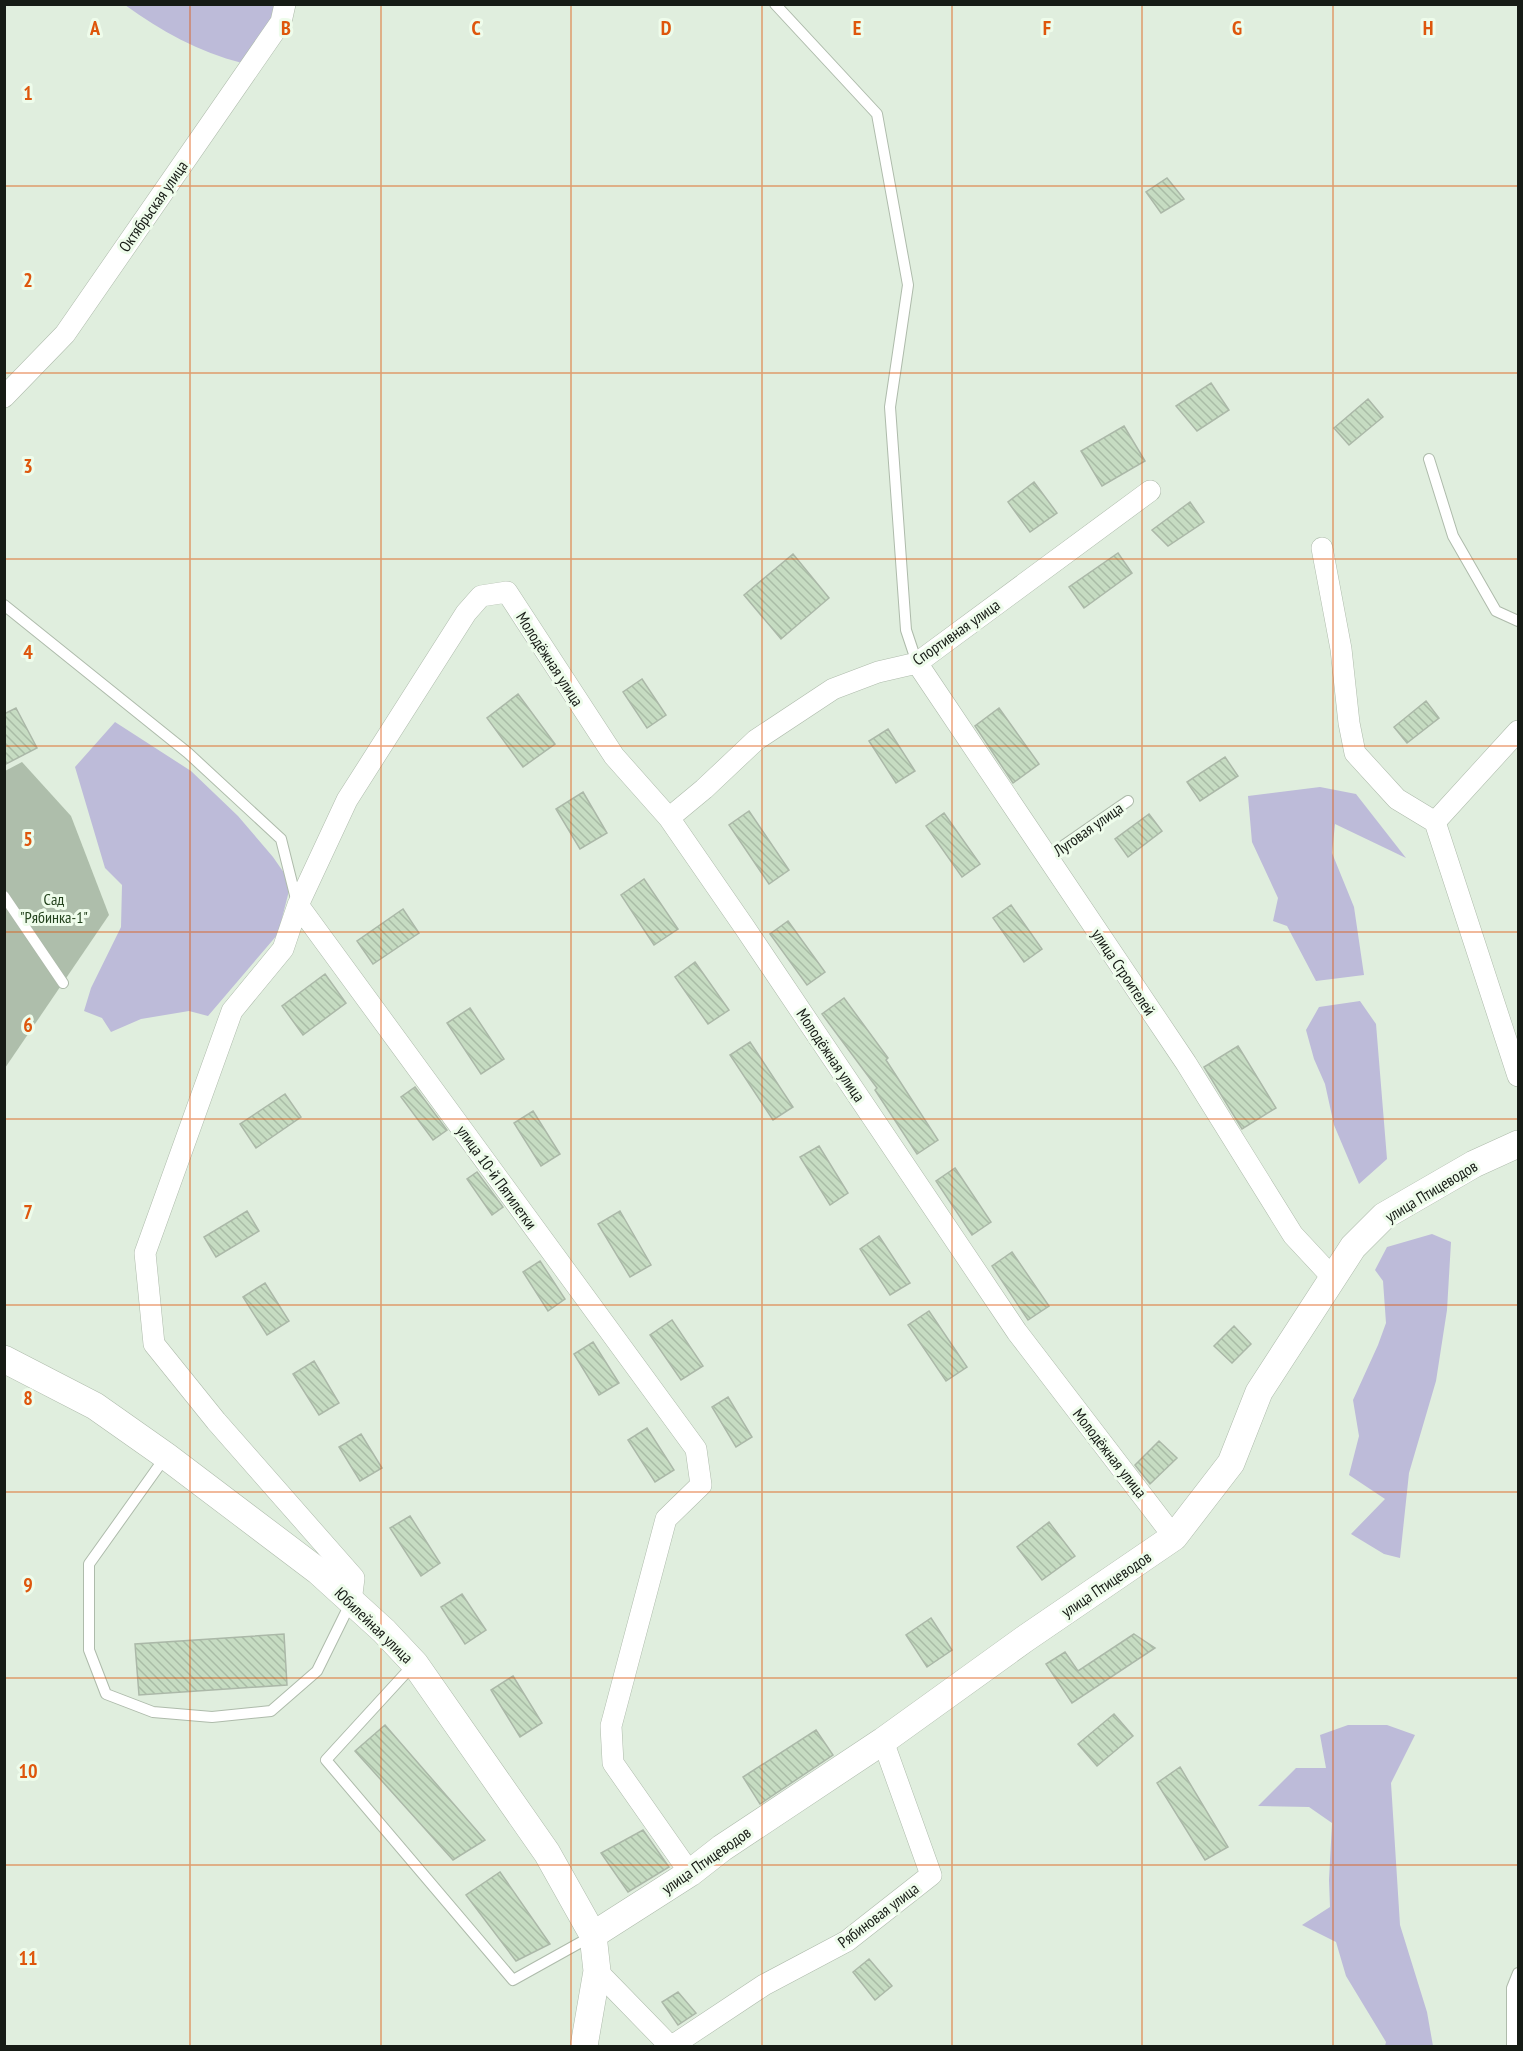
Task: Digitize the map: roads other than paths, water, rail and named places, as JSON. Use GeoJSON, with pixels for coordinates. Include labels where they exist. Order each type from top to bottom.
{"type":"FeatureCollection","features":[{"type":"Feature","properties":{"kind":"street","name":"Октябрьская улица"},"geometry":{"type":"LineString","coordinates":[[4,397],[65,334],[281,22],[285,4]]}},
{"type":"Feature","properties":{"kind":"street","name":"Спортивная улица"},"geometry":{"type":"LineString","coordinates":[[669,818],[705,789],[756,740],[832,689],[878,672],[917,663],[1150,491]]}},
{"type":"Feature","properties":{"kind":"street"},"geometry":{"type":"LineString","coordinates":[[1322,548],[1341,648],[1349,723],[1355,753],[1397,799],[1435,822],[1518,1076]]}},
{"type":"Feature","properties":{"kind":"street","name":"Молодёжная улица"},"geometry":{"type":"LineString","coordinates":[[298,905],[347,800],[466,613],[481,596],[507,592],[614,756],[669,818],[752,938],[1017,1332],[1174,1537]]}},
{"type":"Feature","properties":{"kind":"street","name":"улица Строителей"},"geometry":{"type":"LineString","coordinates":[[917,663],[1186,1063],[1293,1235],[1333,1278]]}},
{"type":"Feature","properties":{"kind":"street"},"geometry":{"type":"LineString","coordinates":[[1435,822],[1518,731]]}},
{"type":"Feature","properties":{"kind":"street"},"geometry":{"type":"LineString","coordinates":[[298,905],[283,949],[232,1011],[145,1253],[154,1344],[216,1421],[354,1578],[351,1602]]}},
{"type":"Feature","properties":{"kind":"street","name":"улица 10-й Пятилетки"},"geometry":{"type":"LineString","coordinates":[[298,905],[696,1449],[701,1485],[666,1519],[611,1726],[613,1762],[690,1873]]}},
{"type":"Feature","properties":{"kind":"street","name":"улица Птицеводов"},"geometry":{"type":"LineString","coordinates":[[593,1935],[690,1873],[722,1848],[883,1741],[1026,1638],[1174,1537],[1231,1463],[1259,1392],[1353,1247],[1384,1216],[1474,1164],[1518,1144]]}},
{"type":"Feature","properties":{"kind":"street","name":"Юбилейная улица"},"geometry":{"type":"LineString","coordinates":[[4,1359],[94,1406],[166,1456],[318,1571],[384,1631],[415,1664],[547,1853],[593,1935],[597,1971],[584,2046]]}},
{"type":"Feature","properties":{"kind":"street","name":"Рябиновая улица"},"geometry":{"type":"LineString","coordinates":[[671,2046],[764,1985],[847,1941],[931,1875],[883,1741]]}},
{"type":"Feature","properties":{"kind":"street"},"geometry":{"type":"LineString","coordinates":[[597,1971],[671,2046]]}},
{"type":"Feature","properties":{"kind":"lane"},"geometry":{"type":"LineString","coordinates":[[775,4],[877,114],[908,285],[890,407],[906,630],[917,663]]}},
{"type":"Feature","properties":{"kind":"lane"},"geometry":{"type":"LineString","coordinates":[[1429,459],[1453,536],[1496,611],[1518,621]]}},
{"type":"Feature","properties":{"kind":"lane"},"geometry":{"type":"LineString","coordinates":[[4,605],[188,753],[281,839],[298,905]]}},
{"type":"Feature","properties":{"kind":"lane","name":"Луговая улица"},"geometry":{"type":"LineString","coordinates":[[1047,857],[1128,801]]}},
{"type":"Feature","properties":{"kind":"lane"},"geometry":{"type":"LineString","coordinates":[[4,896],[63,983]]}},
{"type":"Feature","properties":{"kind":"lane"},"geometry":{"type":"LineString","coordinates":[[166,1456],[89,1564],[89,1650],[106,1694],[153,1712],[212,1717],[271,1711],[317,1671],[351,1602]]}},
{"type":"Feature","properties":{"kind":"lane"},"geometry":{"type":"LineString","coordinates":[[415,1664],[326,1760],[513,1980],[593,1935]]}},
{"type":"Feature","properties":{"kind":"lane"},"geometry":{"type":"LineString","coordinates":[[1512,2046],[1512,1988],[1518,1973]]}},
{"type":"Feature","properties":{"kind":"water"},"geometry":{"type":"Polygon","coordinates":[[[125,5],[284,5],[242,63],[181,40],[125,5]]]}},
{"type":"Feature","properties":{"kind":"water"},"geometry":{"type":"Polygon","coordinates":[[[115,722],[191,771],[238,816],[273,857],[291,883],[278,934],[208,1016],[189,1011],[141,1019],[111,1032],[102,1018],[84,1011],[91,988],[121,927],[122,885],[105,868],[75,767],[115,722]]]}},
{"type":"Feature","properties":{"kind":"water"},"geometry":{"type":"Polygon","coordinates":[[[1320,787],[1356,794],[1406,858],[1335,824],[1332,853],[1354,907],[1364,975],[1316,981],[1287,926],[1273,921],[1278,898],[1252,842],[1248,796],[1320,787]]]}},
{"type":"Feature","properties":{"kind":"water"},"geometry":{"type":"Polygon","coordinates":[[[1360,1001],[1376,1024],[1387,1159],[1359,1184],[1334,1125],[1325,1084],[1314,1059],[1306,1030],[1319,1007],[1360,1001]]]}},
{"type":"Feature","properties":{"kind":"water"},"geometry":{"type":"Polygon","coordinates":[[[1432,1234],[1451,1242],[1447,1310],[1436,1381],[1409,1473],[1400,1558],[1384,1554],[1351,1534],[1385,1499],[1349,1475],[1359,1436],[1353,1400],[1386,1323],[1383,1281],[1375,1270],[1387,1247],[1432,1234]]]}},
{"type":"Feature","properties":{"kind":"water"},"geometry":{"type":"Polygon","coordinates":[[[1348,1725],[1387,1725],[1415,1735],[1391,1783],[1400,1925],[1427,2012],[1433,2046],[1385,2046],[1386,2042],[1346,1976],[1336,1942],[1302,1925],[1330,1907],[1332,1823],[1309,1807],[1258,1806],[1296,1768],[1326,1768],[1320,1735],[1348,1725]]]}},
{"type":"Feature","properties":{"kind":"park label","name":"Сад \"Рябинка-1\""},"geometry":{"type":"Point","coordinates":[54,908]}}]}
